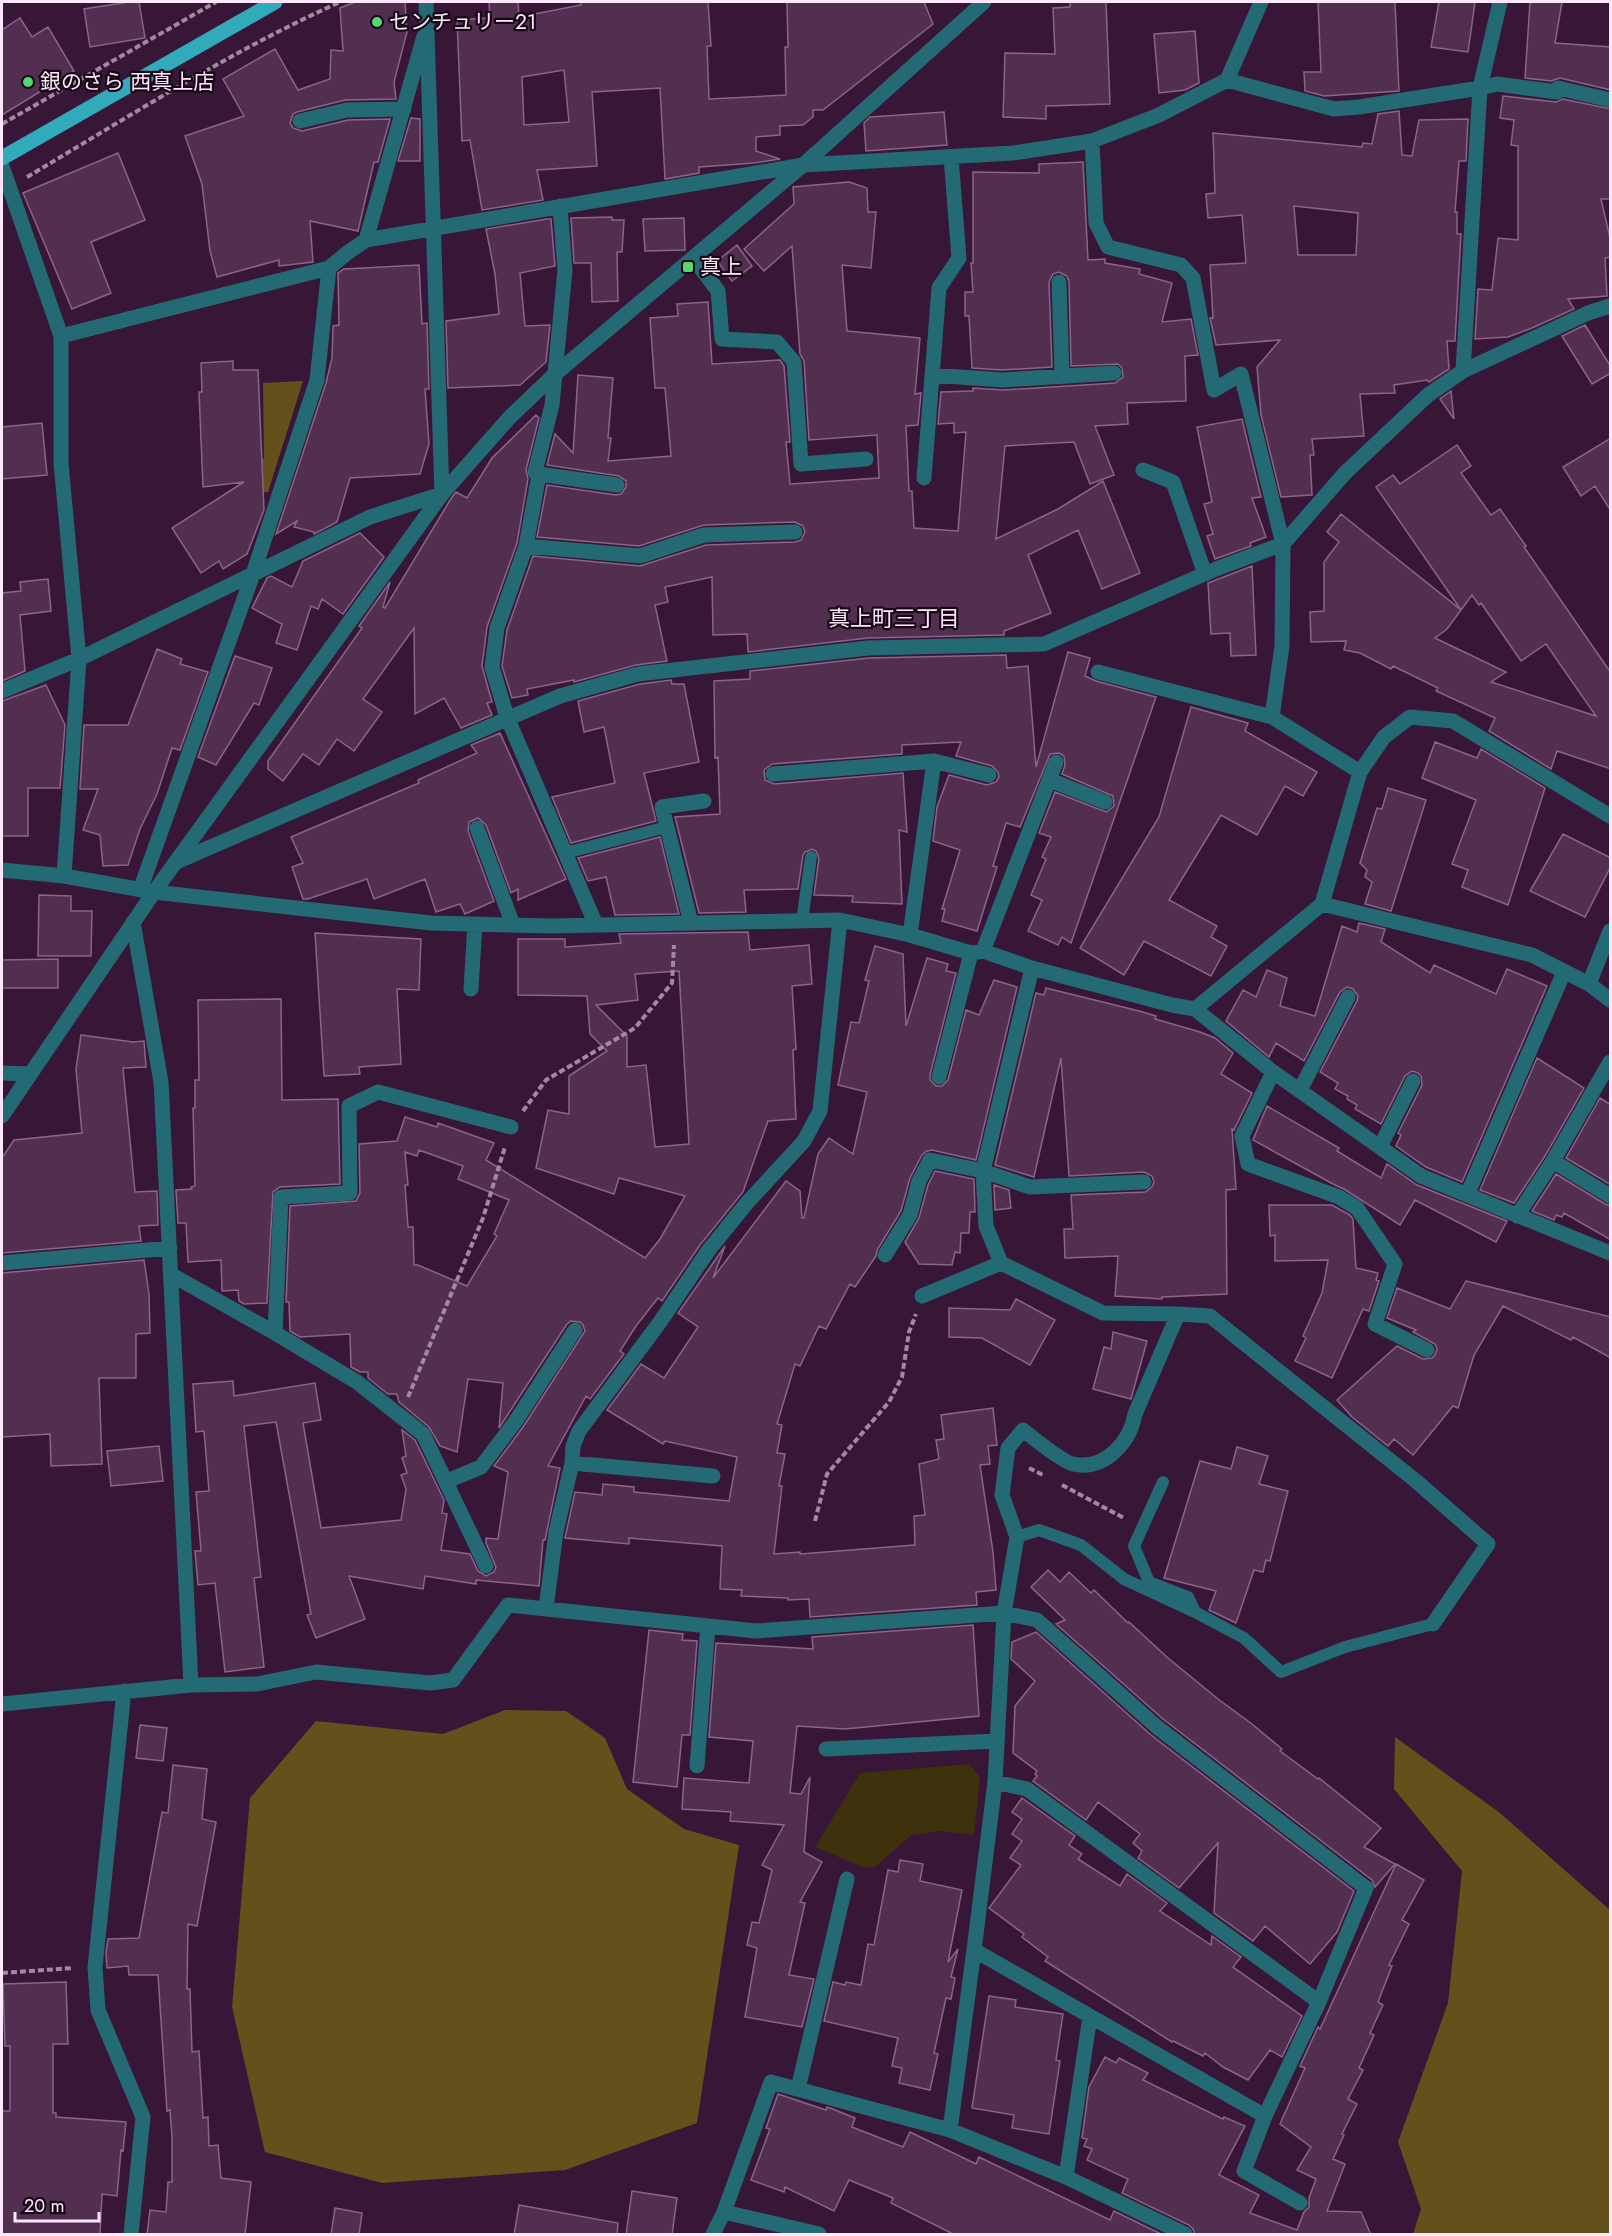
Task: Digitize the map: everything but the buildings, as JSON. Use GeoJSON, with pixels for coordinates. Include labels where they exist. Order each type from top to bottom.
{"type":"FeatureCollection","features":[{"type":"Feature","properties":{"kind":"main road"},"geometry":{"type":"LineString","coordinates":[[2,158],[275,2]]}},
{"type":"Feature","properties":{"kind":"street"},"geometry":{"type":"LineString","coordinates":[[426,2],[442,494]]}},
{"type":"Feature","properties":{"kind":"street"},"geometry":{"type":"LineString","coordinates":[[147,891],[176,862],[442,494],[510,417],[555,375],[803,165],[984,2]]}},
{"type":"Feature","properties":{"kind":"street"},"geometry":{"type":"LineString","coordinates":[[61,336],[329,268],[366,240],[803,165],[1013,153],[1092,141],[1159,115],[1227,80],[1261,2]]}},
{"type":"Feature","properties":{"kind":"street"},"geometry":{"type":"LineString","coordinates":[[1463,371],[1480,88],[1500,2]]}},
{"type":"Feature","properties":{"kind":"street"},"geometry":{"type":"LineString","coordinates":[[366,240],[428,22]]}},
{"type":"Feature","properties":{"kind":"street"},"geometry":{"type":"LineString","coordinates":[[1227,80],[1334,109],[1359,107],[1497,84],[1557,92],[1558,88],[1611,100]]}},
{"type":"Feature","properties":{"kind":"street"},"geometry":{"type":"LineString","coordinates":[[300,121],[347,110],[404,109]]}},
{"type":"Feature","properties":{"kind":"street"},"geometry":{"type":"LineString","coordinates":[[1092,141],[1096,223],[1108,247],[1181,266],[1193,278],[1214,390],[1241,374],[1283,544],[1282,646],[1272,717]]}},
{"type":"Feature","properties":{"kind":"street"},"geometry":{"type":"LineString","coordinates":[[924,478],[939,288],[959,258],[951,157]]}},
{"type":"Feature","properties":{"kind":"street"},"geometry":{"type":"LineString","coordinates":[[2,166],[61,336],[61,463],[79,659],[64,876]]}},
{"type":"Feature","properties":{"kind":"street"},"geometry":{"type":"LineString","coordinates":[[560,206],[565,270],[552,405],[535,472],[617,486]]}},
{"type":"Feature","properties":{"kind":"street"},"geometry":{"type":"LineString","coordinates":[[694,259],[718,291],[722,339],[777,342],[794,362],[801,464],[867,459]]}},
{"type":"Feature","properties":{"kind":"street"},"geometry":{"type":"LineString","coordinates":[[2,1116],[133,922],[147,891],[317,380],[329,268]]}},
{"type":"Feature","properties":{"kind":"street"},"geometry":{"type":"LineString","coordinates":[[1059,282],[1062,376]]}},
{"type":"Feature","properties":{"kind":"street"},"geometry":{"type":"LineString","coordinates":[[176,862],[507,717],[560,696],[638,674],[868,648],[1044,644],[1205,574],[1283,544],[1345,473],[1428,395],[1463,371],[1588,313],[1611,306]]}},
{"type":"Feature","properties":{"kind":"street"},"geometry":{"type":"LineString","coordinates":[[932,375],[1002,380],[1114,373]]}},
{"type":"Feature","properties":{"kind":"street"},"geometry":{"type":"LineString","coordinates":[[1143,470],[1173,482],[1205,574]]}},
{"type":"Feature","properties":{"kind":"street"},"geometry":{"type":"LineString","coordinates":[[539,474],[526,546],[497,628],[492,667],[507,717],[596,925]]}},
{"type":"Feature","properties":{"kind":"street"},"geometry":{"type":"LineString","coordinates":[[2,691],[79,659],[370,517],[442,494]]}},
{"type":"Feature","properties":{"kind":"street"},"geometry":{"type":"LineString","coordinates":[[526,546],[640,556],[704,535],[795,532]]}},
{"type":"Feature","properties":{"kind":"street"},"geometry":{"type":"LineString","coordinates":[[1098,672],[1272,717],[1360,772]]}},
{"type":"Feature","properties":{"kind":"street"},"geometry":{"type":"LineString","coordinates":[[1195,1009],[1322,904],[1360,772],[1384,737],[1410,717],[1453,721],[1611,816]]}},
{"type":"Feature","properties":{"kind":"street"},"geometry":{"type":"LineString","coordinates":[[773,774],[934,761],[989,775]]}},
{"type":"Feature","properties":{"kind":"street"},"geometry":{"type":"LineString","coordinates":[[910,935],[934,761]]}},
{"type":"Feature","properties":{"kind":"street"},"geometry":{"type":"LineString","coordinates":[[939,1077],[977,952],[1056,762]]}},
{"type":"Feature","properties":{"kind":"street"},"geometry":{"type":"LineString","coordinates":[[1050,780],[1105,802]]}},
{"type":"Feature","properties":{"kind":"street"},"geometry":{"type":"LineString","coordinates":[[691,923],[662,807],[704,801]]}},
{"type":"Feature","properties":{"kind":"street"},"geometry":{"type":"LineString","coordinates":[[477,828],[513,925]]}},
{"type":"Feature","properties":{"kind":"street"},"geometry":{"type":"LineString","coordinates":[[2,870],[64,876],[147,891],[431,923],[596,925],[840,920],[910,935],[1172,1005],[1195,1009],[1273,1072],[1421,1176],[1611,1253]]}},
{"type":"Feature","properties":{"kind":"street"},"geometry":{"type":"LineString","coordinates":[[1322,904],[1532,955],[1589,984],[1611,1000]]}},
{"type":"Feature","properties":{"kind":"street"},"geometry":{"type":"LineString","coordinates":[[546,1608],[555,1532],[572,1463],[573,1446],[579,1431],[660,1322],[708,1251],[746,1204],[804,1141],[820,1111],[840,920]]}},
{"type":"Feature","properties":{"kind":"street"},"geometry":{"type":"LineString","coordinates":[[133,922],[161,1082],[191,1684]]}},
{"type":"Feature","properties":{"kind":"street"},"geometry":{"type":"LineString","coordinates":[[471,989],[475,924]]}},
{"type":"Feature","properties":{"kind":"street"},"geometry":{"type":"LineString","coordinates":[[1589,984],[1611,931]]}},
{"type":"Feature","properties":{"kind":"street"},"geometry":{"type":"LineString","coordinates":[[1032,968],[982,1171],[986,1226],[1001,1263],[1104,1313],[1210,1316],[1416,1481],[1488,1544],[1433,1624]]}},
{"type":"Feature","properties":{"kind":"street"},"geometry":{"type":"LineString","coordinates":[[1467,1195],[1564,972]]}},
{"type":"Feature","properties":{"kind":"street"},"geometry":{"type":"LineString","coordinates":[[1300,1090],[1348,997]]}},
{"type":"Feature","properties":{"kind":"street"},"geometry":{"type":"LineString","coordinates":[[1517,1216],[1553,1161],[1611,1062]]}},
{"type":"Feature","properties":{"kind":"street"},"geometry":{"type":"LineString","coordinates":[[1273,1072],[1242,1136],[1248,1164],[1339,1197],[1357,1208],[1395,1264],[1375,1324],[1427,1350]]}},
{"type":"Feature","properties":{"kind":"street"},"geometry":{"type":"LineString","coordinates":[[2,1073],[30,1074]]}},
{"type":"Feature","properties":{"kind":"street"},"geometry":{"type":"LineString","coordinates":[[1380,1147],[1413,1081]]}},
{"type":"Feature","properties":{"kind":"street"},"geometry":{"type":"LineString","coordinates":[[275,1333],[281,1197],[350,1193],[349,1106],[378,1092],[511,1127]]}},
{"type":"Feature","properties":{"kind":"street"},"geometry":{"type":"LineString","coordinates":[[885,1255],[910,1215],[919,1181],[930,1160],[982,1171],[1030,1187],[1144,1182]]}},
{"type":"Feature","properties":{"kind":"street"},"geometry":{"type":"LineString","coordinates":[[1553,1161],[1611,1196]]}},
{"type":"Feature","properties":{"kind":"street"},"geometry":{"type":"LineString","coordinates":[[2,1263],[170,1248]]}},
{"type":"Feature","properties":{"kind":"street"},"geometry":{"type":"LineString","coordinates":[[922,1296],[1001,1263]]}},
{"type":"Feature","properties":{"kind":"street"},"geometry":{"type":"LineString","coordinates":[[172,1275],[357,1382],[423,1434],[486,1566]]}},
{"type":"Feature","properties":{"kind":"street"},"geometry":{"type":"LineString","coordinates":[[950,2130],[995,1782],[1004,1613],[1017,1537],[1002,1495],[1008,1448],[1023,1430],[1072,1464],[1088,1464],[1108,1459],[1132,1429],[1135,1414],[1178,1314]]}},
{"type":"Feature","properties":{"kind":"street"},"geometry":{"type":"LineString","coordinates":[[447,1481],[481,1467],[515,1422],[575,1330]]}},
{"type":"Feature","properties":{"kind":"street"},"geometry":{"type":"LineString","coordinates":[[572,1463],[713,1476]]}},
{"type":"Feature","properties":{"kind":"street"},"geometry":{"type":"LineString","coordinates":[[2,1704],[191,1684],[257,1684],[316,1672],[430,1683],[453,1680],[508,1605],[756,1631],[1004,1613],[1037,1620],[1157,1727],[1366,1888],[1319,2002],[1265,2116],[1244,2171],[1300,2203]]}},
{"type":"Feature","properties":{"kind":"street"},"geometry":{"type":"LineString","coordinates":[[697,1766],[708,1626]]}},
{"type":"Feature","properties":{"kind":"street"},"geometry":{"type":"LineString","coordinates":[[124,1691],[95,1967],[98,2010],[143,2117],[131,2235]]}},
{"type":"Feature","properties":{"kind":"street"},"geometry":{"type":"LineString","coordinates":[[826,1749],[997,1741]]}},
{"type":"Feature","properties":{"kind":"street"},"geometry":{"type":"LineString","coordinates":[[995,1782],[1027,1789],[1319,2002]]}},
{"type":"Feature","properties":{"kind":"street"},"geometry":{"type":"LineString","coordinates":[[798,2089],[847,1879]]}},
{"type":"Feature","properties":{"kind":"street"},"geometry":{"type":"LineString","coordinates":[[975,1950],[1265,2116]]}},
{"type":"Feature","properties":{"kind":"street"},"geometry":{"type":"LineString","coordinates":[[1066,2177],[1090,2016]]}},
{"type":"Feature","properties":{"kind":"street"},"geometry":{"type":"LineString","coordinates":[[713,2235],[724,2212],[771,2082],[950,2130],[1066,2177],[1185,2235]]}},
{"type":"Feature","properties":{"kind":"street"},"geometry":{"type":"LineString","coordinates":[[724,2212],[819,2235]]}},
{"type":"Feature","properties":{"kind":"lane"},"geometry":{"type":"LineString","coordinates":[[565,853],[667,827]]}},
{"type":"Feature","properties":{"kind":"lane"},"geometry":{"type":"LineString","coordinates":[[802,921],[811,857]]}},
{"type":"Feature","properties":{"kind":"lane"},"geometry":{"type":"LineString","coordinates":[[1163,1482],[1134,1546],[1149,1582],[1188,1597],[1195,1612]]}},
{"type":"Feature","properties":{"kind":"lane"},"geometry":{"type":"LineString","coordinates":[[1017,1537],[1039,1530],[1081,1545],[1124,1579],[1244,1638],[1281,1672],[1345,1647],[1433,1624]]}},
{"type":"Feature","properties":{"kind":"path"},"geometry":{"type":"LineString","coordinates":[[2,124],[216,2]]}},
{"type":"Feature","properties":{"kind":"path"},"geometry":{"type":"LineString","coordinates":[[9,187],[208,71],[294,23],[340,2]]}},
{"type":"Feature","properties":{"kind":"path"},"geometry":{"type":"LineString","coordinates":[[400,1414],[483,1218],[511,1127],[546,1080],[635,1028],[665,992],[672,983],[675,924]]}},
{"type":"Feature","properties":{"kind":"path"},"geometry":{"type":"LineString","coordinates":[[815,1521],[826,1474],[889,1402],[902,1377],[909,1332],[922,1296]]}},
{"type":"Feature","properties":{"kind":"path"},"geometry":{"type":"LineString","coordinates":[[1029,1468],[1050,1479]]}},
{"type":"Feature","properties":{"kind":"path"},"geometry":{"type":"LineString","coordinates":[[1060,1484],[1142,1527]]}},
{"type":"Feature","properties":{"kind":"path"},"geometry":{"type":"LineString","coordinates":[[2,1973],[95,1967]]}},
{"type":"Feature","properties":{"kind":"shaded area"},"geometry":{"type":"Polygon","coordinates":[[[303,381],[268,492],[259,492],[258,464],[264,458],[263,383],[303,381]]]}},
{"type":"Feature","properties":{"kind":"shaded area"},"geometry":{"type":"Polygon","coordinates":[[[505,1710],[566,1711],[605,1738],[627,1789],[684,1829],[739,1845],[697,2123],[565,2170],[382,2183],[265,2152],[232,2007],[250,1798],[316,1721],[443,1734],[505,1710]]]}},
{"type":"Feature","properties":{"kind":"shaded area"},"geometry":{"type":"Polygon","coordinates":[[[1395,1737],[1500,1813],[1610,1910],[1610,2234],[1413,2234],[1421,2209],[1398,2142],[1448,2003],[1462,1871],[1394,1789],[1395,1737]]]}},
{"type":"Feature","properties":{"kind":"shaded area"},"geometry":{"type":"Polygon","coordinates":[[[969,1764],[980,1777],[974,1835],[942,1831],[911,1835],[874,1868],[862,1867],[815,1847],[860,1773],[969,1764]]]}},
{"type":"Feature","properties":{"kind":"place","name":"センチュリー21"},"geometry":{"type":"Point","coordinates":[377,22]}},
{"type":"Feature","properties":{"kind":"place","name":"銀のさら 西真上店"},"geometry":{"type":"Point","coordinates":[28,82]}},
{"type":"Feature","properties":{"kind":"place","name":"真上"},"geometry":{"type":"Point","coordinates":[688,267]}},
{"type":"Feature","properties":{"kind":"district","name":"真上町三丁目"},"geometry":{"type":"Point","coordinates":[894,618]}}]}
